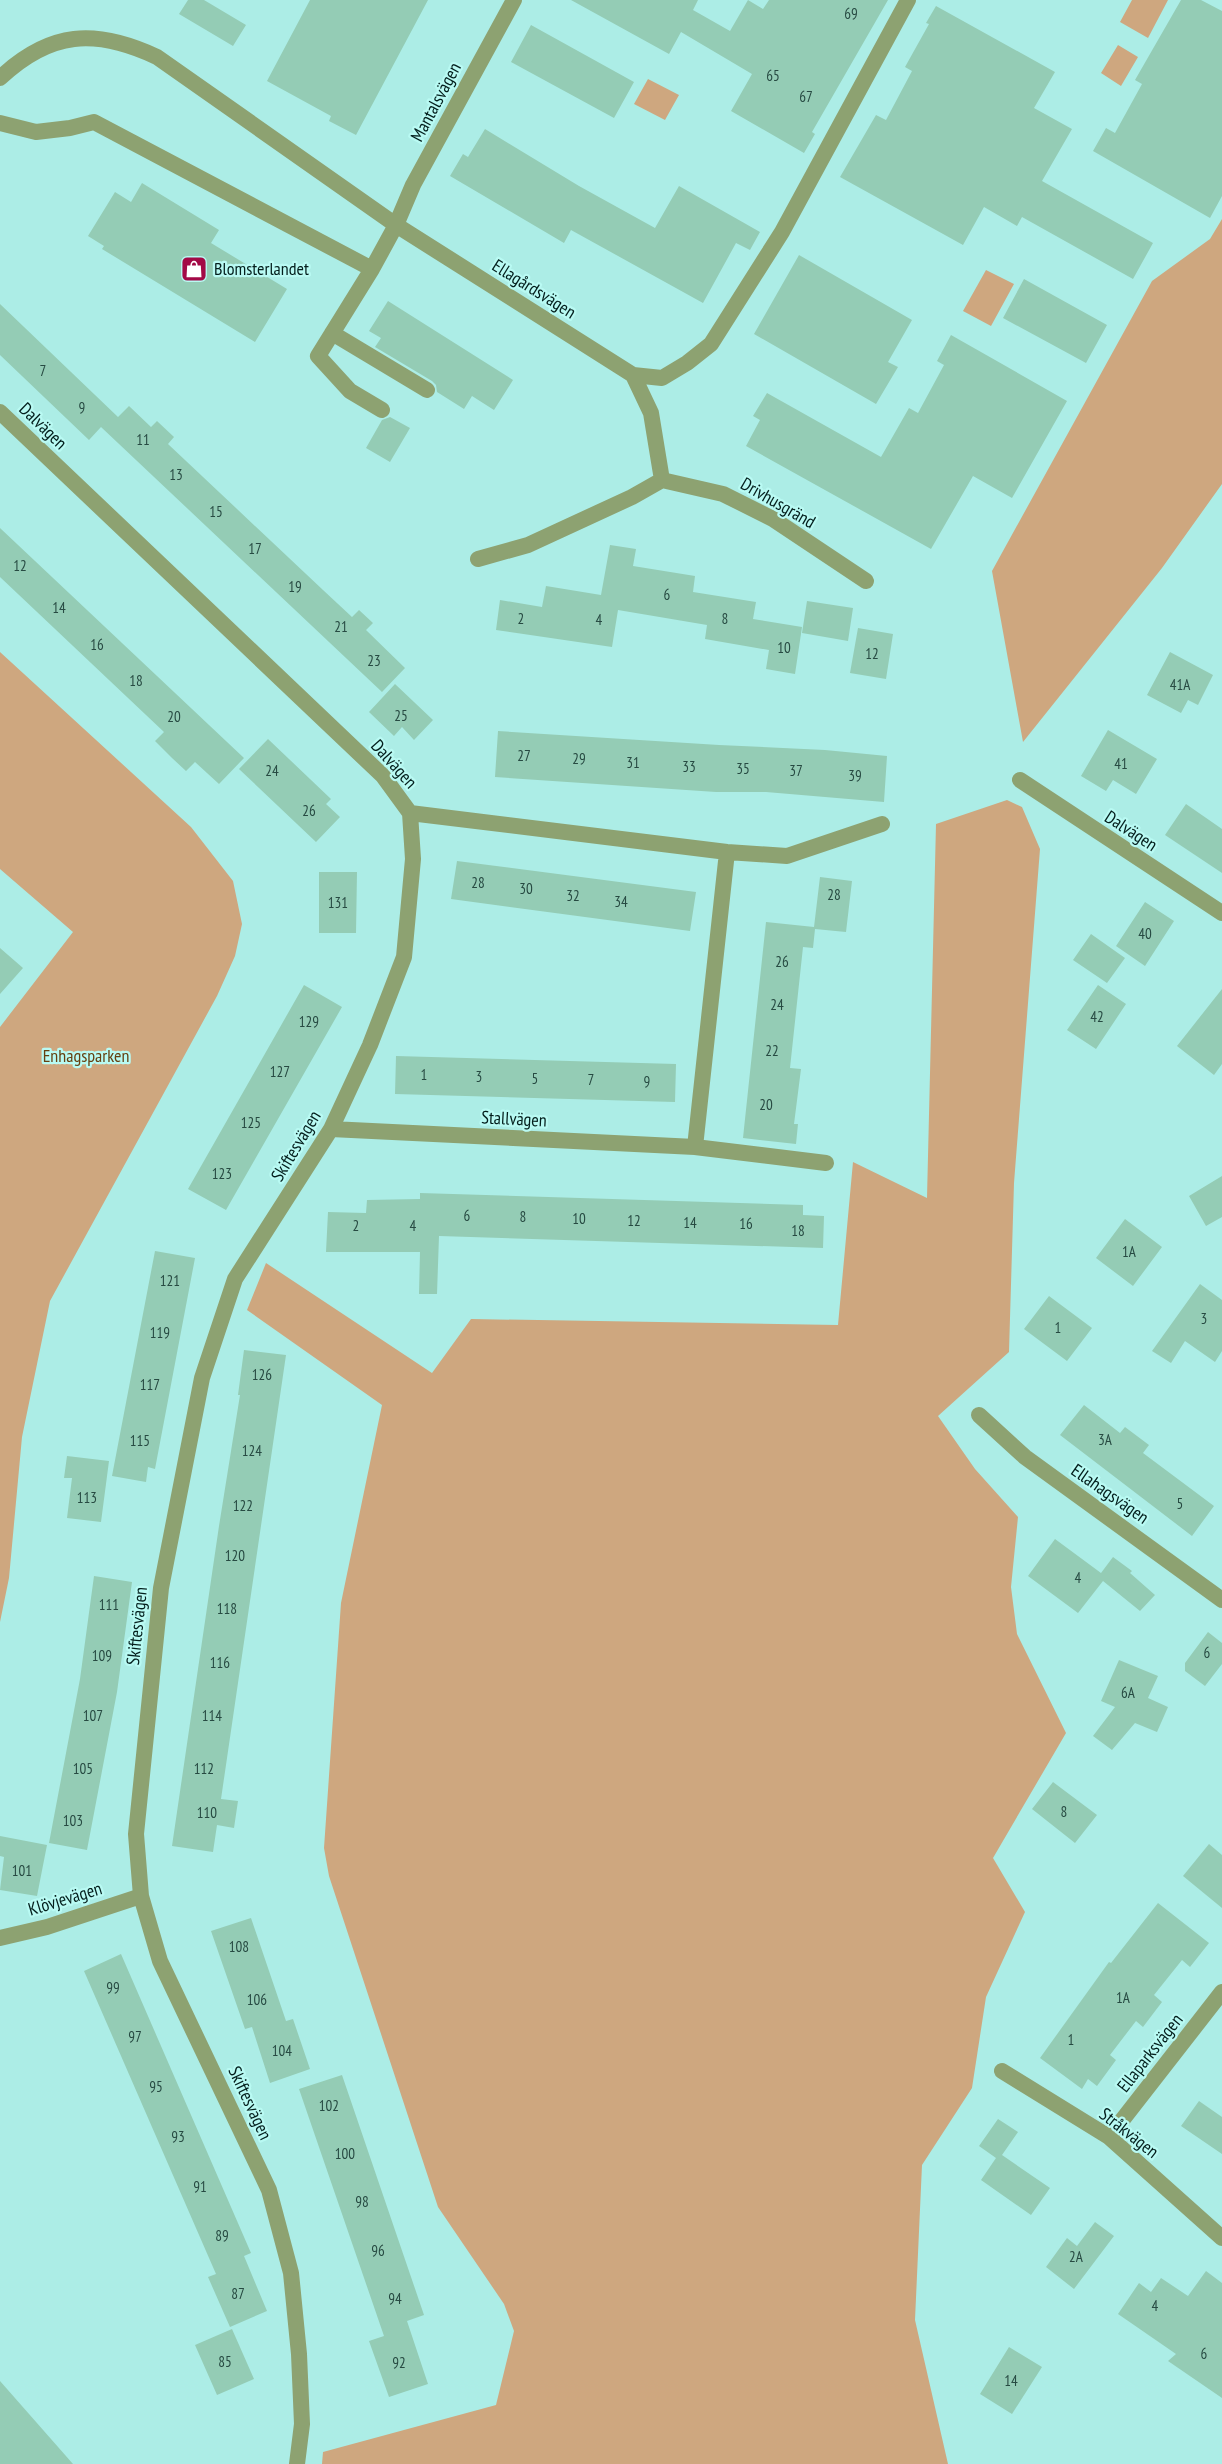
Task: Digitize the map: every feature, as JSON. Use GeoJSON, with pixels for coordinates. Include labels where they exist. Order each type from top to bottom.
{"type":"FeatureCollection","features":[{"type":"Feature","properties":{"kind":"street","name":"Mantalsvägen"},"geometry":{"type":"LineString","coordinates":[[382,410],[350,391],[318,356],[372,269],[396,225],[413,185],[514,0]]}},
{"type":"Feature","properties":{"kind":"street","name":"Ellagårdsvägen"},"geometry":{"type":"LineString","coordinates":[[0,78],[16,63],[41,47],[69,38],[103,40],[134,46],[157,57],[396,225],[633,375],[662,378],[687,363],[711,344],[782,232],[908,0]]}},
{"type":"Feature","properties":{"kind":"street"},"geometry":{"type":"LineString","coordinates":[[0,123],[36,132],[70,128],[94,122],[372,269]]}},
{"type":"Feature","properties":{"kind":"street"},"geometry":{"type":"LineString","coordinates":[[332,333],[427,390]]}},
{"type":"Feature","properties":{"kind":"street"},"geometry":{"type":"LineString","coordinates":[[478,559],[528,545],[632,497],[662,480],[651,413],[633,375]]}},
{"type":"Feature","properties":{"kind":"street","name":"Dalvägen"},"geometry":{"type":"LineString","coordinates":[[0,412],[383,776],[410,813],[727,852],[787,856],[882,824]]}},
{"type":"Feature","properties":{"kind":"street","name":"Drivhusgränd"},"geometry":{"type":"LineString","coordinates":[[662,480],[723,494],[773,519],[866,580]]}},
{"type":"Feature","properties":{"kind":"street","name":"Dalvägen"},"geometry":{"type":"LineString","coordinates":[[1020,780],[1222,913]]}},
{"type":"Feature","properties":{"kind":"street","name":"Skiftesvägen"},"geometry":{"type":"LineString","coordinates":[[297,2464],[302,2424],[299,2354],[291,2273],[269,2190],[160,1960],[141,1896],[136,1834],[160,1588],[202,1378],[235,1279],[331,1129],[370,1045],[404,957],[413,859],[410,813]]}},
{"type":"Feature","properties":{"kind":"street"},"geometry":{"type":"LineString","coordinates":[[695,1147],[727,852]]}},
{"type":"Feature","properties":{"kind":"street","name":"Stallvägen"},"geometry":{"type":"LineString","coordinates":[[331,1129],[695,1147],[826,1163]]}},
{"type":"Feature","properties":{"kind":"street","name":"Ellahagsvägen"},"geometry":{"type":"LineString","coordinates":[[979,1415],[1025,1457],[1222,1600]]}},
{"type":"Feature","properties":{"kind":"street","name":"Klövjevägen"},"geometry":{"type":"LineString","coordinates":[[0,1938],[47,1927],[141,1896]]}},
{"type":"Feature","properties":{"kind":"street","name":"Ellaparksvägen"},"geometry":{"type":"LineString","coordinates":[[1108,2138],[1222,1992]]}},
{"type":"Feature","properties":{"kind":"street","name":"Stråkvägen"},"geometry":{"type":"LineString","coordinates":[[1002,2071],[1108,2138],[1222,2238]]}},
{"type":"Feature","properties":{"kind":"green space"},"geometry":{"type":"Polygon","coordinates":[[[1132,0],[1168,0],[1148,38],[1120,22],[1132,0]]]}},
{"type":"Feature","properties":{"kind":"green space"},"geometry":{"type":"Polygon","coordinates":[[[1118,45],[1138,57],[1121,86],[1101,73],[1118,45]]]}},
{"type":"Feature","properties":{"kind":"green space"},"geometry":{"type":"Polygon","coordinates":[[[648,79],[679,95],[665,120],[634,104],[648,79]]]}},
{"type":"Feature","properties":{"kind":"green space"},"geometry":{"type":"Polygon","coordinates":[[[1222,219],[1222,484],[1162,568],[1023,742],[992,571],[1152,281],[1210,239],[1222,219]]]}},
{"type":"Feature","properties":{"kind":"green space"},"geometry":{"type":"Polygon","coordinates":[[[986,270],[1014,284],[991,326],[963,311],[986,270]]]}},
{"type":"Feature","properties":{"kind":"green space","name":"Enhagsparken"},"geometry":{"type":"Polygon","coordinates":[[[0,652],[191,827],[233,881],[242,924],[235,956],[217,996],[50,1301],[22,1437],[9,1578],[0,1622],[0,1027],[73,932],[0,869],[0,652]]]}},
{"type":"Feature","properties":{"kind":"green space"},"geometry":{"type":"Polygon","coordinates":[[[1007,800],[1022,807],[1040,849],[1014,1183],[1009,1352],[938,1416],[975,1469],[1018,1517],[1011,1587],[1017,1634],[1066,1733],[993,1858],[1025,1912],[986,1997],[972,2088],[922,2165],[915,2320],[948,2464],[322,2464],[323,2452],[496,2405],[514,2331],[504,2304],[438,2207],[329,1876],[324,1848],[341,1603],[382,1405],[247,1310],[266,1263],[432,1373],[471,1319],[838,1325],[853,1162],[927,1198],[936,824],[1007,800]]]}},
{"type":"Feature","properties":{"kind":"building"},"geometry":{"type":"Polygon","coordinates":[[[188,0],[204,0],[246,25],[233,46],[179,14],[188,0]]]}},
{"type":"Feature","properties":{"kind":"building"},"geometry":{"type":"Polygon","coordinates":[[[310,0],[428,0],[356,135],[329,121],[331,116],[267,81],[310,0]]]}},
{"type":"Feature","properties":{"kind":"building"},"geometry":{"type":"Polygon","coordinates":[[[571,0],[698,0],[693,10],[730,31],[748,0],[763,9],[769,0],[888,0],[812,132],[815,134],[804,153],[731,111],[752,74],[681,32],[669,54],[571,0]]]}},
{"type":"Feature","properties":{"kind":"building"},"geometry":{"type":"Polygon","coordinates":[[[1181,0],[1201,0],[1222,11],[1222,196],[1210,218],[1093,151],[1106,128],[1115,133],[1142,84],[1135,80],[1181,0]]]}},
{"type":"Feature","properties":{"kind":"building"},"geometry":{"type":"Polygon","coordinates":[[[936,6],[1055,72],[1034,108],[1072,129],[1042,181],[1153,243],[1133,279],[1022,217],[1017,226],[984,207],[963,245],[840,177],[876,115],[886,120],[912,71],[905,67],[929,24],[926,23],[936,6]]]}},
{"type":"Feature","properties":{"kind":"building"},"geometry":{"type":"Polygon","coordinates":[[[531,25],[634,82],[614,118],[511,62],[531,25]]]}},
{"type":"Feature","properties":{"kind":"building"},"geometry":{"type":"Polygon","coordinates":[[[485,129],[579,186],[655,228],[679,186],[760,232],[750,250],[736,243],[703,303],[571,230],[564,243],[450,176],[463,154],[468,157],[485,129]]]}},
{"type":"Feature","properties":{"kind":"building","name":"Blomsterlandet"},"geometry":{"type":"Polygon","coordinates":[[[142,183],[219,230],[211,243],[287,289],[255,342],[102,249],[104,246],[88,236],[115,192],[131,202],[142,183]]]}},
{"type":"Feature","properties":{"kind":"building"},"geometry":{"type":"Polygon","coordinates":[[[799,255],[912,320],[888,362],[898,367],[876,404],[754,334],[799,255]]]}},
{"type":"Feature","properties":{"kind":"building"},"geometry":{"type":"Polygon","coordinates":[[[1024,279],[1107,325],[1086,363],[1003,318],[1024,279]]]}},
{"type":"Feature","properties":{"kind":"building"},"geometry":{"type":"Polygon","coordinates":[[[388,301],[513,380],[494,410],[472,396],[464,409],[437,392],[436,385],[432,381],[375,347],[381,338],[369,331],[388,301]]]}},
{"type":"Feature","properties":{"kind":"building"},"geometry":{"type":"Polygon","coordinates":[[[0,304],[118,417],[129,406],[151,427],[157,421],[174,437],[168,444],[323,590],[352,617],[359,610],[373,623],[366,630],[405,668],[382,692],[101,427],[89,440],[0,355],[0,304]]]}},
{"type":"Feature","properties":{"kind":"building"},"geometry":{"type":"Polygon","coordinates":[[[951,335],[1067,401],[1012,498],[973,476],[931,549],[746,446],[760,420],[753,416],[767,393],[881,457],[909,408],[918,413],[944,365],[937,361],[951,335]]]}},
{"type":"Feature","properties":{"kind":"building"},"geometry":{"type":"Polygon","coordinates":[[[390,417],[410,428],[390,462],[366,448],[382,420],[390,417]]]}},
{"type":"Feature","properties":{"kind":"building"},"geometry":{"type":"Polygon","coordinates":[[[0,528],[244,758],[219,784],[195,762],[186,771],[172,758],[155,741],[164,732],[0,577],[0,528]]]}},
{"type":"Feature","properties":{"kind":"building"},"geometry":{"type":"Polygon","coordinates":[[[610,545],[636,549],[633,566],[695,576],[693,592],[756,602],[753,619],[802,627],[795,674],[766,669],[769,650],[705,639],[707,625],[618,610],[612,647],[496,630],[500,600],[542,607],[546,586],[601,595],[610,545]]]}},
{"type":"Feature","properties":{"kind":"building"},"geometry":{"type":"Polygon","coordinates":[[[807,601],[853,608],[848,641],[802,633],[807,601]]]}},
{"type":"Feature","properties":{"kind":"building"},"geometry":{"type":"Polygon","coordinates":[[[858,628],[893,634],[886,679],[850,673],[858,628]]]}},
{"type":"Feature","properties":{"kind":"building"},"geometry":{"type":"Polygon","coordinates":[[[1170,652],[1213,675],[1198,705],[1188,700],[1181,713],[1147,695],[1170,652]]]}},
{"type":"Feature","properties":{"kind":"building"},"geometry":{"type":"Polygon","coordinates":[[[395,684],[433,720],[414,740],[402,727],[394,736],[369,712],[395,684]]]}},
{"type":"Feature","properties":{"kind":"building"},"geometry":{"type":"Polygon","coordinates":[[[1108,730],[1157,759],[1136,794],[1113,780],[1106,791],[1081,776],[1108,730]]]}},
{"type":"Feature","properties":{"kind":"building"},"geometry":{"type":"Polygon","coordinates":[[[498,731],[825,750],[887,756],[884,802],[766,792],[716,792],[495,777],[498,731]]]}},
{"type":"Feature","properties":{"kind":"building"},"geometry":{"type":"Polygon","coordinates":[[[268,739],[331,799],[326,804],[340,817],[316,842],[239,769],[268,739]]]}},
{"type":"Feature","properties":{"kind":"building"},"geometry":{"type":"Polygon","coordinates":[[[1186,804],[1222,829],[1222,873],[1165,835],[1186,804]]]}},
{"type":"Feature","properties":{"kind":"building"},"geometry":{"type":"Polygon","coordinates":[[[457,861],[696,892],[690,931],[451,899],[457,861]]]}},
{"type":"Feature","properties":{"kind":"building"},"geometry":{"type":"Polygon","coordinates":[[[319,872],[357,872],[356,933],[319,933],[319,872]]]}},
{"type":"Feature","properties":{"kind":"building"},"geometry":{"type":"Polygon","coordinates":[[[820,877],[852,881],[846,932],[815,929],[813,948],[803,947],[790,1068],[801,1069],[794,1124],[798,1124],[796,1144],[743,1138],[766,922],[814,927],[820,877]]]}},
{"type":"Feature","properties":{"kind":"building"},"geometry":{"type":"Polygon","coordinates":[[[1145,902],[1174,921],[1145,966],[1116,946],[1145,902]]]}},
{"type":"Feature","properties":{"kind":"building"},"geometry":{"type":"Polygon","coordinates":[[[1091,934],[1125,958],[1107,983],[1073,960],[1091,934]]]}},
{"type":"Feature","properties":{"kind":"building"},"geometry":{"type":"Polygon","coordinates":[[[0,948],[23,968],[0,994],[0,948]]]}},
{"type":"Feature","properties":{"kind":"building"},"geometry":{"type":"Polygon","coordinates":[[[304,985],[342,1007],[226,1210],[188,1189],[304,985]]]}},
{"type":"Feature","properties":{"kind":"building"},"geometry":{"type":"Polygon","coordinates":[[[1098,985],[1126,1004],[1096,1049],[1067,1030],[1098,985]]]}},
{"type":"Feature","properties":{"kind":"building"},"geometry":{"type":"Polygon","coordinates":[[[1222,989],[1222,1064],[1214,1075],[1177,1046],[1222,989]]]}},
{"type":"Feature","properties":{"kind":"building"},"geometry":{"type":"Polygon","coordinates":[[[396,1056],[676,1064],[675,1102],[395,1094],[396,1056]]]}},
{"type":"Feature","properties":{"kind":"building"},"geometry":{"type":"Polygon","coordinates":[[[1222,1176],[1222,1217],[1206,1226],[1189,1196],[1222,1176]]]}},
{"type":"Feature","properties":{"kind":"building"},"geometry":{"type":"Polygon","coordinates":[[[420,1193],[803,1205],[803,1215],[824,1216],[823,1248],[439,1236],[437,1294],[419,1294],[420,1252],[326,1252],[328,1212],[366,1213],[367,1200],[420,1199],[420,1193]]]}},
{"type":"Feature","properties":{"kind":"building"},"geometry":{"type":"Polygon","coordinates":[[[1125,1219],[1162,1247],[1133,1286],[1096,1258],[1125,1219]]]}},
{"type":"Feature","properties":{"kind":"building"},"geometry":{"type":"Polygon","coordinates":[[[155,1251],[195,1258],[155,1469],[148,1467],[146,1482],[112,1476],[155,1251]]]}},
{"type":"Feature","properties":{"kind":"building"},"geometry":{"type":"Polygon","coordinates":[[[1200,1284],[1222,1300],[1222,1351],[1215,1362],[1185,1341],[1171,1363],[1152,1351],[1200,1284]]]}},
{"type":"Feature","properties":{"kind":"building"},"geometry":{"type":"Polygon","coordinates":[[[1049,1296],[1092,1328],[1067,1361],[1024,1329],[1049,1296]]]}},
{"type":"Feature","properties":{"kind":"building"},"geometry":{"type":"Polygon","coordinates":[[[244,1350],[286,1355],[221,1799],[238,1801],[234,1828],[217,1825],[213,1852],[172,1846],[240,1395],[238,1395],[244,1350]]]}},
{"type":"Feature","properties":{"kind":"building"},"geometry":{"type":"Polygon","coordinates":[[[1084,1405],[1120,1433],[1125,1427],[1149,1445],[1143,1453],[1214,1506],[1192,1536],[1060,1435],[1084,1405]]]}},
{"type":"Feature","properties":{"kind":"building"},"geometry":{"type":"Polygon","coordinates":[[[67,1456],[109,1461],[101,1522],[67,1518],[72,1478],[64,1478],[67,1456]]]}},
{"type":"Feature","properties":{"kind":"building"},"geometry":{"type":"Polygon","coordinates":[[[1055,1539],[1101,1573],[1113,1557],[1132,1571],[1130,1573],[1155,1595],[1140,1611],[1103,1581],[1078,1613],[1028,1576],[1055,1539]]]}},
{"type":"Feature","properties":{"kind":"building"},"geometry":{"type":"Polygon","coordinates":[[[94,1576],[132,1582],[117,1692],[87,1850],[49,1843],[80,1679],[94,1576]]]}},
{"type":"Feature","properties":{"kind":"building"},"geometry":{"type":"Polygon","coordinates":[[[1208,1632],[1222,1643],[1222,1664],[1205,1686],[1185,1671],[1185,1663],[1208,1632]]]}},
{"type":"Feature","properties":{"kind":"building"},"geometry":{"type":"Polygon","coordinates":[[[1119,1660],[1158,1676],[1148,1698],[1168,1707],[1157,1732],[1135,1723],[1112,1750],[1093,1736],[1115,1707],[1101,1701],[1119,1660]]]}},
{"type":"Feature","properties":{"kind":"building"},"geometry":{"type":"Polygon","coordinates":[[[1053,1782],[1097,1815],[1075,1843],[1032,1809],[1053,1782]]]}},
{"type":"Feature","properties":{"kind":"building"},"geometry":{"type":"Polygon","coordinates":[[[0,1836],[47,1845],[37,1896],[0,1890],[4,1857],[0,1856],[0,1836]]]}},
{"type":"Feature","properties":{"kind":"building"},"geometry":{"type":"Polygon","coordinates":[[[1209,1844],[1222,1855],[1222,1908],[1183,1876],[1209,1844]]]}},
{"type":"Feature","properties":{"kind":"building"},"geometry":{"type":"Polygon","coordinates":[[[1158,1903],[1209,1943],[1190,1967],[1182,1960],[1154,1995],[1162,2002],[1143,2027],[1136,2021],[1110,2055],[1116,2060],[1097,2086],[1088,2079],[1082,2089],[1040,2058],[1109,1962],[1111,1963],[1158,1903]]]}},
{"type":"Feature","properties":{"kind":"building"},"geometry":{"type":"Polygon","coordinates":[[[251,1918],[286,2021],[293,2019],[310,2069],[270,2083],[252,2027],[245,2029],[211,1931],[251,1918]]]}},
{"type":"Feature","properties":{"kind":"building"},"geometry":{"type":"Polygon","coordinates":[[[121,1954],[251,2253],[244,2256],[267,2311],[230,2327],[208,2277],[216,2274],[84,1971],[121,1954]]]}},
{"type":"Feature","properties":{"kind":"building"},"geometry":{"type":"Polygon","coordinates":[[[342,2075],[424,2315],[407,2321],[428,2384],[389,2397],[369,2341],[384,2336],[299,2089],[342,2075]]]}},
{"type":"Feature","properties":{"kind":"building"},"geometry":{"type":"Polygon","coordinates":[[[1199,2101],[1222,2117],[1222,2154],[1181,2126],[1199,2101]]]}},
{"type":"Feature","properties":{"kind":"building"},"geometry":{"type":"Polygon","coordinates":[[[998,2119],[1018,2132],[1002,2155],[1050,2188],[1031,2215],[981,2180],[996,2158],[979,2146],[998,2119]]]}},
{"type":"Feature","properties":{"kind":"building"},"geometry":{"type":"Polygon","coordinates":[[[1095,2222],[1114,2236],[1074,2289],[1046,2267],[1067,2238],[1077,2246],[1095,2222]]]}},
{"type":"Feature","properties":{"kind":"building"},"geometry":{"type":"Polygon","coordinates":[[[1206,2271],[1222,2283],[1222,2398],[1168,2361],[1176,2354],[1118,2314],[1139,2283],[1151,2292],[1161,2278],[1188,2296],[1206,2271]]]}},
{"type":"Feature","properties":{"kind":"building"},"geometry":{"type":"Polygon","coordinates":[[[232,2329],[254,2379],[217,2395],[195,2345],[232,2329]]]}},
{"type":"Feature","properties":{"kind":"building"},"geometry":{"type":"Polygon","coordinates":[[[1009,2347],[1042,2367],[1012,2414],[980,2394],[1009,2347]]]}},
{"type":"Feature","properties":{"kind":"building"},"geometry":{"type":"Polygon","coordinates":[[[0,2381],[73,2464],[0,2464],[0,2381]]]}},
{"type":"Feature","properties":{"kind":"place","name":"Blomsterlandet"},"geometry":{"type":"Point","coordinates":[194,269]}}]}
